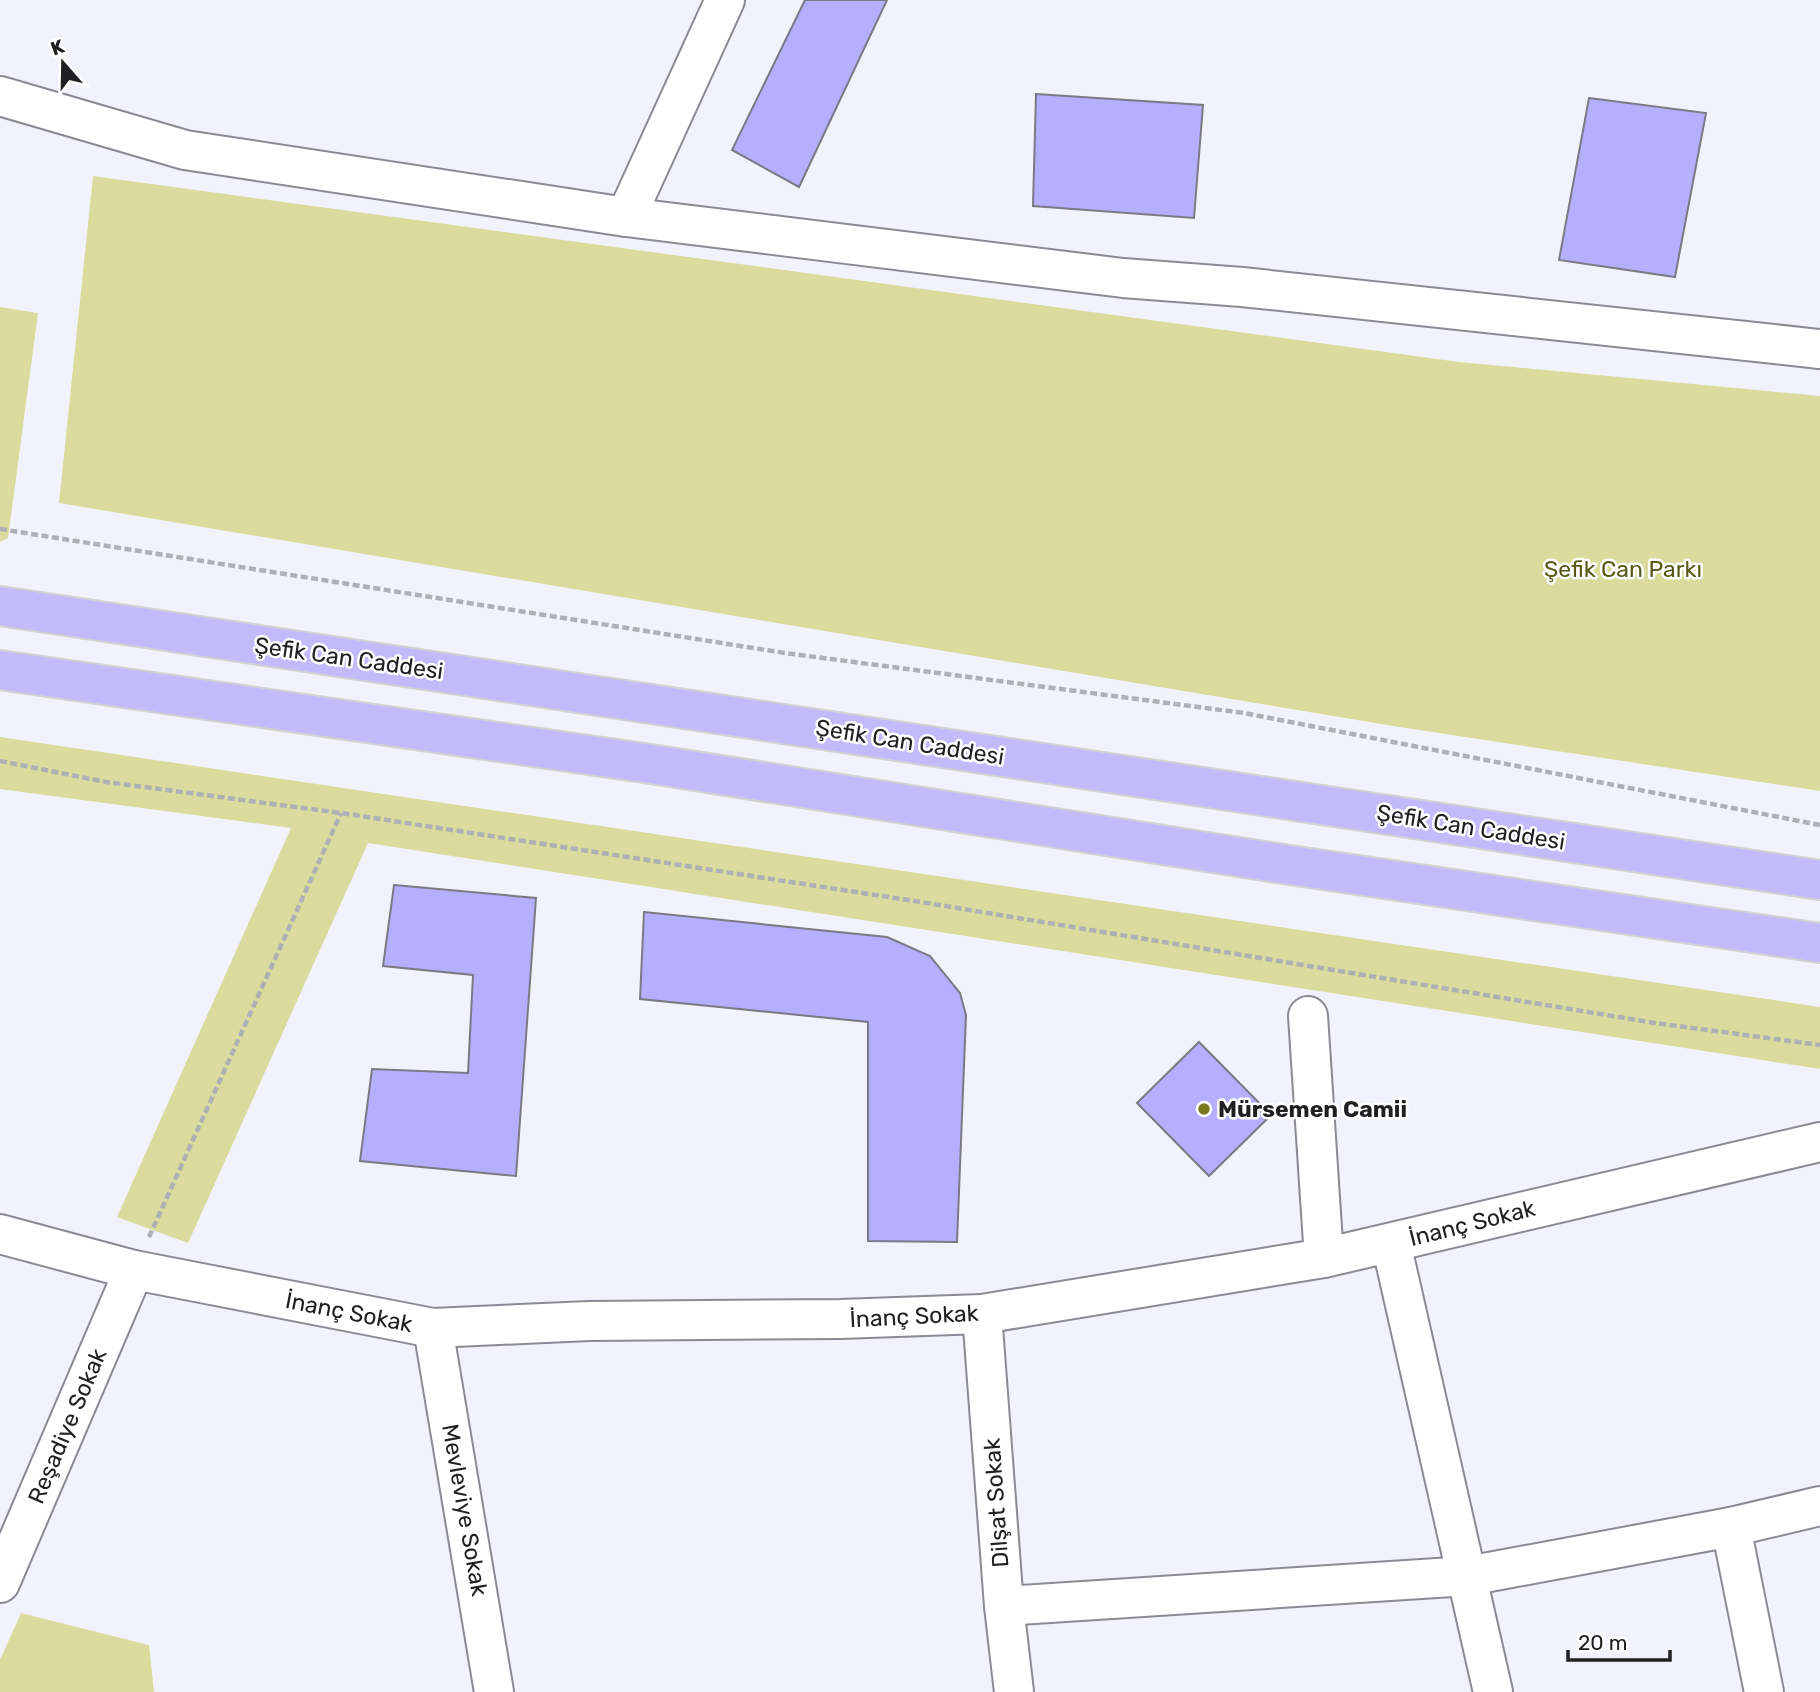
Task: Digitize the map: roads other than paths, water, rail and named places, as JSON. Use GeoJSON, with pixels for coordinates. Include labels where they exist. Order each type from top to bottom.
{"type":"FeatureCollection","features":[{"type":"Feature","properties":{"kind":"main road","name":"Şefik Can Caddesi"},"geometry":{"type":"LineString","coordinates":[[0,606],[1820,880]]}},
{"type":"Feature","properties":{"kind":"main road"},"geometry":{"type":"LineString","coordinates":[[0,670],[651,764],[1283,864],[1820,943]]}},
{"type":"Feature","properties":{"kind":"street"},"geometry":{"type":"LineString","coordinates":[[626,217],[725,0]]}},
{"type":"Feature","properties":{"kind":"street"},"geometry":{"type":"LineString","coordinates":[[0,96],[185,150],[626,217],[1123,278],[1242,287],[1820,349]]}},
{"type":"Feature","properties":{"kind":"street"},"geometry":{"type":"LineString","coordinates":[[1308,1016],[1324,1258]]}},
{"type":"Feature","properties":{"kind":"street","name":"İnanç Sokak"},"geometry":{"type":"LineString","coordinates":[[0,1234],[134,1270],[433,1328],[589,1321],[840,1320],[982,1314],[1324,1258],[1820,1142]]}},
{"type":"Feature","properties":{"kind":"street"},"geometry":{"type":"LineString","coordinates":[[1391,1243],[1493,1692]]}},
{"type":"Feature","properties":{"kind":"street","name":"Reşadiye Sokak"},"geometry":{"type":"LineString","coordinates":[[0,1583],[134,1270]]}},
{"type":"Feature","properties":{"kind":"street","name":"Dilşat Sokak"},"geometry":{"type":"LineString","coordinates":[[982,1314],[1004,1606],[1014,1692]]}},
{"type":"Feature","properties":{"kind":"street","name":"Mevleviye Sokak"},"geometry":{"type":"LineString","coordinates":[[433,1328],[494,1692]]}},
{"type":"Feature","properties":{"kind":"street"},"geometry":{"type":"LineString","coordinates":[[1004,1606],[1468,1576],[1731,1527],[1820,1506]]}},
{"type":"Feature","properties":{"kind":"street"},"geometry":{"type":"LineString","coordinates":[[1731,1527],[1764,1692]]}},
{"type":"Feature","properties":{"kind":"place","name":"Mürsemen Camii"},"geometry":{"type":"Point","coordinates":[1204,1109]}},
{"type":"Feature","properties":{"kind":"park label","name":"Şefik Can Parkı"},"geometry":{"type":"Point","coordinates":[1623,569]}}]}
